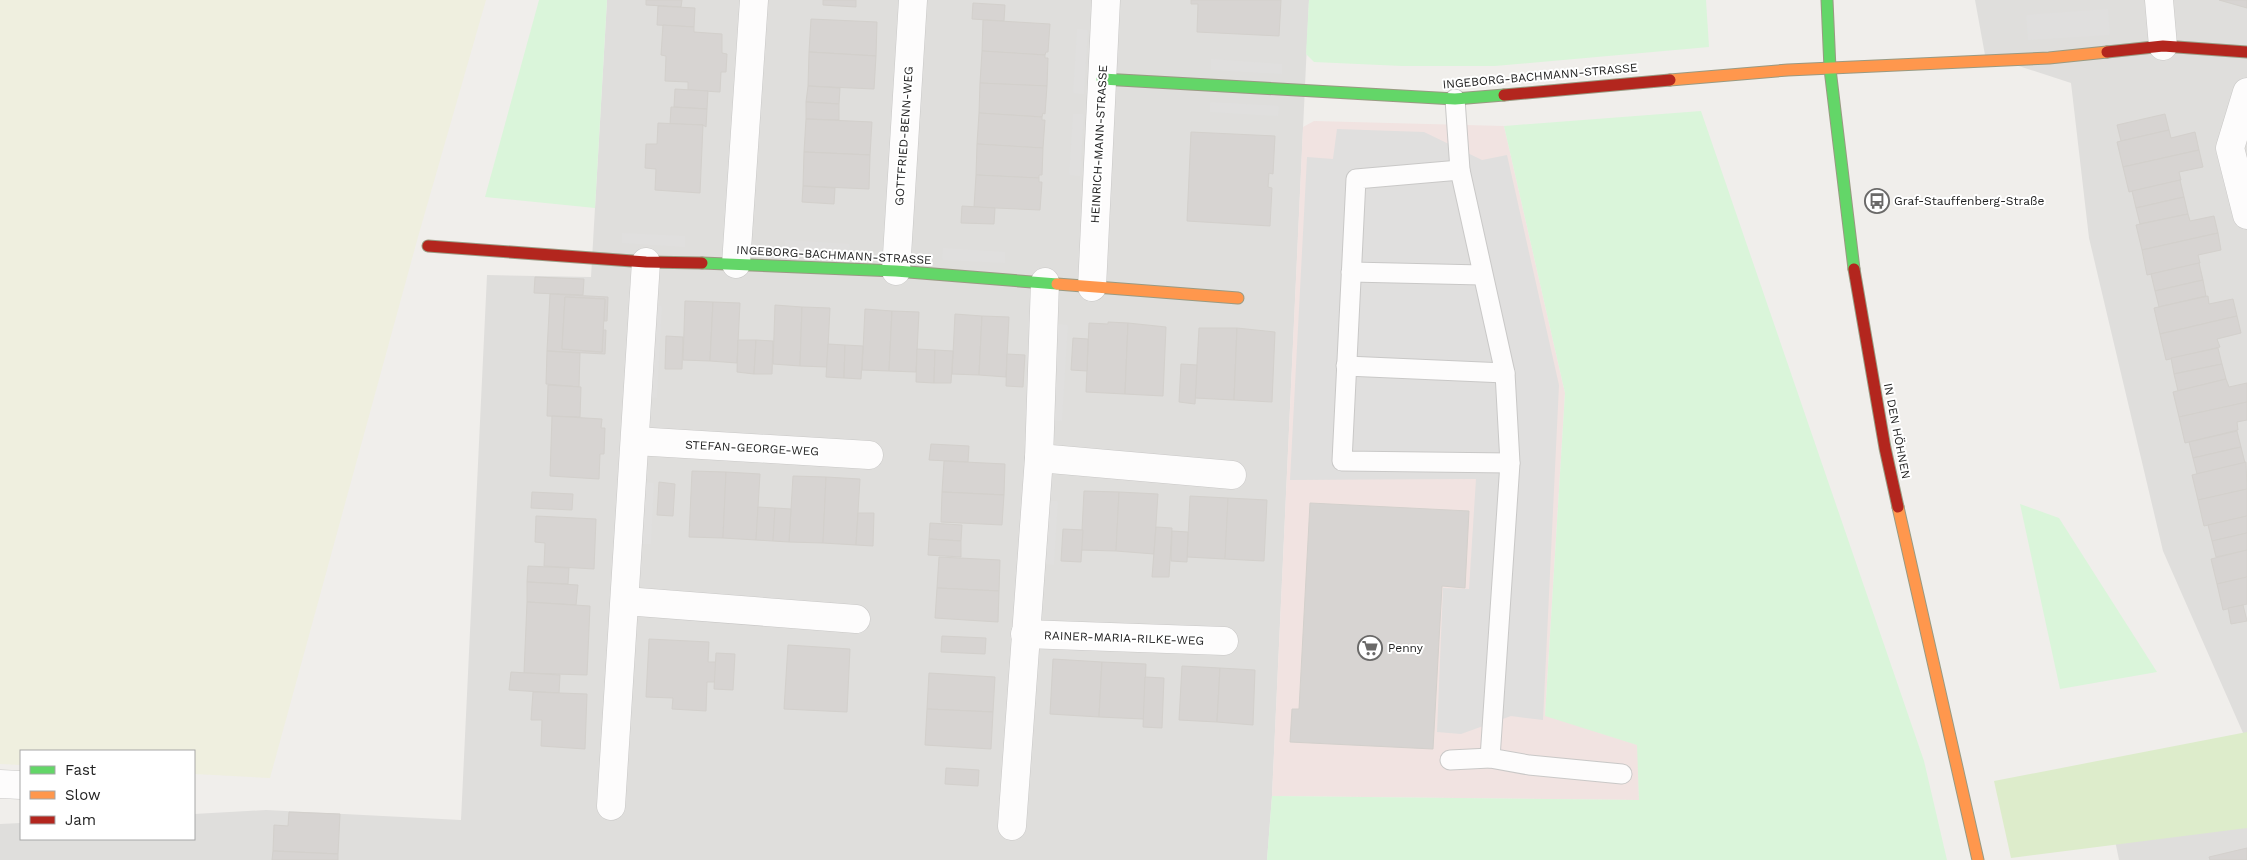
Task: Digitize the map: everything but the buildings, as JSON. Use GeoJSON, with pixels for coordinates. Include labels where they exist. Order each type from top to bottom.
{"type":"FeatureCollection","features":[{"type":"Feature","properties":{"kind":"street"},"geometry":{"type":"LineString","coordinates":[[736,264],[754,0]]}},
{"type":"Feature","properties":{"kind":"street","name":"GOTTFRIED-BENN-WEG"},"geometry":{"type":"LineString","coordinates":[[896,271],[913,0]]}},
{"type":"Feature","properties":{"kind":"street","name":"HEINRICH-MANN-STRASSE"},"geometry":{"type":"LineString","coordinates":[[1092,287],[1106,0]]}},
{"type":"Feature","properties":{"kind":"street","name":"IN DEN HÖHNEN"},"geometry":{"type":"LineString","coordinates":[[1827,0],[1830,69],[1856,287],[1885,448],[1978,860]]}},
{"type":"Feature","properties":{"kind":"street"},"geometry":{"type":"LineString","coordinates":[[2159,0],[2163,46]]}},
{"type":"Feature","properties":{"kind":"street"},"geometry":{"type":"LineString","coordinates":[[1830,69],[2049,58],[2163,46],[2247,52]]}},
{"type":"Feature","properties":{"kind":"street","name":"INGEBORG-BACHMANN-STRASSE"},"geometry":{"type":"LineString","coordinates":[[1102,79],[1165,81],[1324,93],[1455,99],[1768,72],[1830,69]]}},
{"type":"Feature","properties":{"kind":"street"},"geometry":{"type":"LineString","coordinates":[[2247,92],[2230,148],[2247,215]]}},
{"type":"Feature","properties":{"kind":"street","name":"INGEBORG-BACHMANN-STRASSE"},"geometry":{"type":"LineString","coordinates":[[428,246],[646,262],[896,271],[1238,298]]}},
{"type":"Feature","properties":{"kind":"street"},"geometry":{"type":"LineString","coordinates":[[611,806],[646,262]]}},
{"type":"Feature","properties":{"kind":"street"},"geometry":{"type":"LineString","coordinates":[[1012,826],[1039,458],[1045,282]]}},
{"type":"Feature","properties":{"kind":"street","name":"STEFAN-GEORGE-WEG"},"geometry":{"type":"LineString","coordinates":[[635,441],[869,455]]}},
{"type":"Feature","properties":{"kind":"street"},"geometry":{"type":"LineString","coordinates":[[1039,458],[1232,474]]}},
{"type":"Feature","properties":{"kind":"street"},"geometry":{"type":"LineString","coordinates":[[625,601],[856,619]]}},
{"type":"Feature","properties":{"kind":"street","name":"RAINER-MARIA-RILKE-WEG"},"geometry":{"type":"LineString","coordinates":[[1025,634],[1224,641]]}},
{"type":"Feature","properties":{"kind":"street"},"geometry":{"type":"LineString","coordinates":[[0,784],[20,785]]}},
{"type":"Feature","properties":{"kind":"lane"},"geometry":{"type":"LineString","coordinates":[[1455,99],[1460,170],[1505,373],[1510,463],[1490,758]]}},
{"type":"Feature","properties":{"kind":"lane"},"geometry":{"type":"LineString","coordinates":[[1460,170],[1356,180],[1342,461],[1510,463]]}},
{"type":"Feature","properties":{"kind":"lane"},"geometry":{"type":"LineString","coordinates":[[1350,272],[1482,275]]}},
{"type":"Feature","properties":{"kind":"lane"},"geometry":{"type":"LineString","coordinates":[[1346,366],[1505,373]]}},
{"type":"Feature","properties":{"kind":"lane"},"geometry":{"type":"LineString","coordinates":[[1450,760],[1490,758],[1529,765],[1622,774]]}},
{"type":"Feature","properties":{"kind":"shaded area"},"geometry":{"type":"Polygon","coordinates":[[[607,0],[1309,0],[1272,796],[1267,860],[0,860],[0,824],[20,823],[20,840],[195,840],[195,814],[266,810],[461,820],[487,275],[591,277],[607,0]]]}},
{"type":"Feature","properties":{"kind":"shaded area"},"geometry":{"type":"Polygon","coordinates":[[[1975,0],[2247,0],[2247,742],[2163,551],[2089,238],[2071,83],[1985,55],[1975,0]]]}},
{"type":"Feature","properties":{"kind":"shaded area"},"geometry":{"type":"Polygon","coordinates":[[[2108,9],[2110,35],[2028,40],[2026,15],[2108,9]]]}},
{"type":"Feature","properties":{"kind":"shaded area"},"geometry":{"type":"Polygon","coordinates":[[[1077,29],[1088,30],[1084,94],[1073,93],[1077,29]]]}},
{"type":"Feature","properties":{"kind":"shaded area"},"geometry":{"type":"Polygon","coordinates":[[[1211,59],[1282,64],[1282,74],[1211,70],[1211,59]]]}},
{"type":"Feature","properties":{"kind":"shaded area"},"geometry":{"type":"Polygon","coordinates":[[[1210,102],[1279,106],[1278,116],[1210,112],[1210,102]]]}},
{"type":"Feature","properties":{"kind":"shaded area"},"geometry":{"type":"Polygon","coordinates":[[[1073,114],[1084,114],[1080,176],[1069,175],[1073,114]]]}},
{"type":"Feature","properties":{"kind":"shaded area"},"geometry":{"type":"Polygon","coordinates":[[[1314,121],[1504,126],[1565,393],[1545,715],[1638,745],[1639,800],[1272,796],[1303,127],[1314,121]]]}},
{"type":"Feature","properties":{"kind":"shaded area"},"geometry":{"type":"Polygon","coordinates":[[[1337,129],[1424,132],[1482,160],[1507,155],[1559,385],[1543,720],[1511,716],[1461,734],[1437,732],[1443,588],[1469,589],[1476,479],[1290,480],[1307,157],[1333,159],[1337,129]]]}},
{"type":"Feature","properties":{"kind":"shaded area"},"geometry":{"type":"Polygon","coordinates":[[[622,233],[685,236],[685,247],[622,243],[622,233]]]}},
{"type":"Feature","properties":{"kind":"shaded area"},"geometry":{"type":"Polygon","coordinates":[[[785,240],[850,244],[849,255],[785,251],[785,240]]]}},
{"type":"Feature","properties":{"kind":"shaded area"},"geometry":{"type":"Polygon","coordinates":[[[943,248],[1005,252],[1005,263],[942,260],[943,248]]]}},
{"type":"Feature","properties":{"kind":"shaded area"},"geometry":{"type":"Polygon","coordinates":[[[651,306],[662,306],[657,398],[647,397],[651,306]]]}},
{"type":"Feature","properties":{"kind":"shaded area"},"geometry":{"type":"Polygon","coordinates":[[[1057,324],[1068,325],[1062,421],[1052,420],[1057,324]]]}},
{"type":"Feature","properties":{"kind":"shaded area"},"geometry":{"type":"Polygon","coordinates":[[[642,482],[654,483],[651,544],[639,544],[642,482]]]}},
{"type":"Feature","properties":{"kind":"shaded area"},"geometry":{"type":"Polygon","coordinates":[[[1049,501],[1058,501],[1054,565],[1045,564],[1049,501]]]}},
{"type":"Feature","properties":{"kind":"shaded area"},"geometry":{"type":"Polygon","coordinates":[[[2247,754],[2247,860],[2119,860],[2103,781],[2247,754]]]}},
{"type":"Feature","properties":{"kind":"green space"},"geometry":{"type":"Polygon","coordinates":[[[0,0],[486,0],[418,237],[270,778],[195,774],[195,750],[20,750],[20,765],[0,764],[0,0]]]}},
{"type":"Feature","properties":{"kind":"green space"},"geometry":{"type":"Polygon","coordinates":[[[539,0],[607,0],[595,208],[485,197],[539,0]]]}},
{"type":"Feature","properties":{"kind":"green space"},"geometry":{"type":"Polygon","coordinates":[[[1309,0],[1706,0],[1709,47],[1495,66],[1402,66],[1314,62],[1306,54],[1309,0]]]}},
{"type":"Feature","properties":{"kind":"green space"},"geometry":{"type":"Polygon","coordinates":[[[1701,111],[1924,761],[1947,860],[1267,860],[1272,796],[1639,800],[1637,745],[1545,716],[1565,393],[1504,126],[1701,111]]]}},
{"type":"Feature","properties":{"kind":"green space"},"geometry":{"type":"Polygon","coordinates":[[[2020,504],[2059,518],[2157,672],[2060,689],[2020,504]]]}},
{"type":"Feature","properties":{"kind":"green space"},"geometry":{"type":"Polygon","coordinates":[[[2247,732],[2247,828],[2011,858],[1994,781],[2247,732]]]}},
{"type":"Feature","properties":{"kind":"traffic: fast"},"geometry":{"type":"LineString","coordinates":[[1827,0],[1830,69],[1854,269]]}},
{"type":"Feature","properties":{"kind":"traffic: fast"},"geometry":{"type":"LineString","coordinates":[[1102,79],[1455,99],[1504,95]]}},
{"type":"Feature","properties":{"kind":"traffic: fast"},"geometry":{"type":"LineString","coordinates":[[702,263],[896,271],[1057,284]]}},
{"type":"Feature","properties":{"kind":"traffic: slow"},"geometry":{"type":"LineString","coordinates":[[1670,80],[1788,70],[2049,58],[2107,52]]}},
{"type":"Feature","properties":{"kind":"traffic: slow"},"geometry":{"type":"LineString","coordinates":[[1057,284],[1238,298]]}},
{"type":"Feature","properties":{"kind":"traffic: slow"},"geometry":{"type":"LineString","coordinates":[[1898,507],[1978,860]]}},
{"type":"Feature","properties":{"kind":"traffic: jam"},"geometry":{"type":"LineString","coordinates":[[2107,52],[2163,46],[2247,52]]}},
{"type":"Feature","properties":{"kind":"traffic: jam"},"geometry":{"type":"LineString","coordinates":[[1504,95],[1670,80]]}},
{"type":"Feature","properties":{"kind":"traffic: jam"},"geometry":{"type":"LineString","coordinates":[[428,246],[646,262],[702,263]]}},
{"type":"Feature","properties":{"kind":"traffic: jam"},"geometry":{"type":"LineString","coordinates":[[1854,269],[1885,448],[1898,507]]}},
{"type":"Feature","properties":{"kind":"place","name":"Graf-Stauffenberg-Straße"},"geometry":{"type":"Point","coordinates":[1877,201]}},
{"type":"Feature","properties":{"kind":"place","name":"Penny"},"geometry":{"type":"Point","coordinates":[1370,648]}}]}
